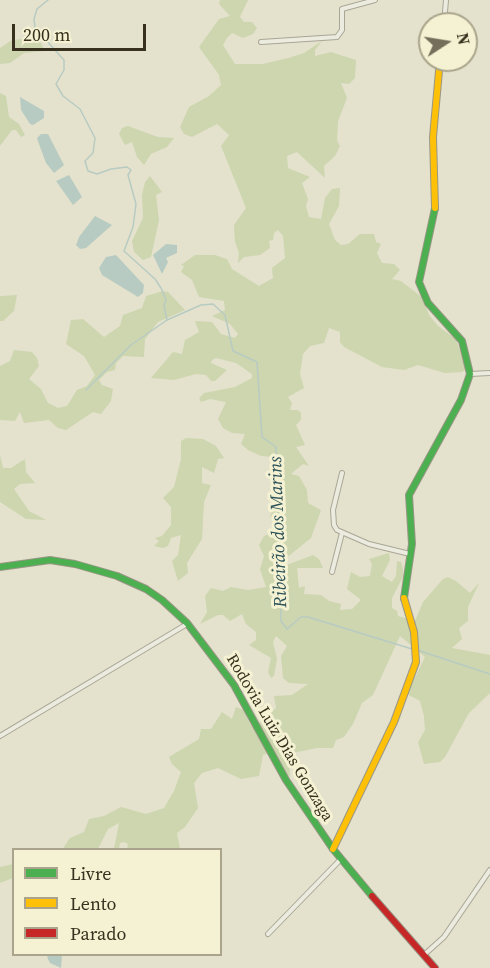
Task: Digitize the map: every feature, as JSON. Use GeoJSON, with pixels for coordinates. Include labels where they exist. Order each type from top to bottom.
{"type":"FeatureCollection","features":[{"type":"Feature","properties":{"kind":"street"},"geometry":{"type":"LineString","coordinates":[[261,42],[337,37],[342,30],[342,9],[375,0]]}},
{"type":"Feature","properties":{"kind":"street"},"geometry":{"type":"LineString","coordinates":[[333,849],[394,722],[416,662],[414,632],[404,598],[411,554],[409,495],[461,400],[470,374],[462,341],[428,303],[419,282],[437,200],[433,137],[439,72]]}},
{"type":"Feature","properties":{"kind":"street"},"geometry":{"type":"LineString","coordinates":[[470,374],[490,373]]}},
{"type":"Feature","properties":{"kind":"street"},"geometry":{"type":"LineString","coordinates":[[342,472],[333,518],[334,525],[342,533],[369,544],[411,554]]}},
{"type":"Feature","properties":{"kind":"street"},"geometry":{"type":"LineString","coordinates":[[332,572],[342,533]]}},
{"type":"Feature","properties":{"kind":"street","name":"Rodovia Luiz Dias Gonzaga"},"geometry":{"type":"LineString","coordinates":[[0,567],[50,560],[102,570],[146,589],[187,623],[234,685],[286,780],[340,859],[435,968]]}},
{"type":"Feature","properties":{"kind":"street"},"geometry":{"type":"LineString","coordinates":[[0,736],[187,623]]}},
{"type":"Feature","properties":{"kind":"street"},"geometry":{"type":"LineString","coordinates":[[268,934],[340,859]]}},
{"type":"Feature","properties":{"kind":"street"},"geometry":{"type":"LineString","coordinates":[[425,954],[451,928],[463,906],[490,870]]}},
{"type":"Feature","properties":{"kind":"green space"},"geometry":{"type":"Polygon","coordinates":[[[220,0],[248,0],[240,17],[244,22],[252,22],[257,28],[253,34],[243,38],[232,33],[227,38],[223,45],[235,64],[263,64],[288,58],[304,53],[322,41],[315,50],[315,56],[331,52],[356,60],[355,78],[349,84],[341,83],[347,98],[338,121],[337,141],[340,146],[335,156],[324,166],[325,178],[297,152],[287,156],[288,168],[310,177],[302,183],[308,199],[306,206],[309,217],[321,219],[325,198],[332,189],[340,188],[339,206],[329,224],[335,240],[341,245],[348,244],[360,234],[374,234],[376,242],[381,244],[377,253],[382,263],[394,264],[400,270],[392,279],[401,281],[423,298],[429,315],[438,326],[456,339],[466,369],[462,372],[445,373],[418,365],[404,370],[382,367],[344,347],[340,342],[340,332],[329,328],[324,343],[310,346],[303,354],[300,374],[304,388],[288,397],[292,403],[290,410],[298,410],[301,413],[301,420],[296,425],[305,445],[296,447],[309,466],[303,464],[291,474],[299,476],[307,490],[308,503],[321,510],[311,538],[290,555],[278,561],[279,568],[313,555],[319,559],[323,568],[297,568],[299,588],[305,586],[304,594],[321,595],[329,601],[341,604],[340,610],[352,609],[361,600],[347,589],[351,572],[360,577],[370,576],[372,564],[369,559],[389,553],[390,560],[382,576],[392,582],[396,576],[397,561],[401,562],[403,569],[403,577],[392,598],[392,608],[397,611],[398,616],[415,621],[423,602],[443,579],[448,577],[456,581],[470,593],[479,583],[468,607],[468,621],[459,628],[462,639],[452,648],[490,655],[490,693],[469,713],[445,757],[440,762],[424,764],[418,742],[425,730],[424,716],[420,701],[407,694],[425,657],[400,636],[373,695],[362,703],[353,724],[344,737],[336,740],[333,748],[317,748],[293,753],[289,759],[290,777],[269,753],[263,755],[259,776],[241,779],[218,768],[202,773],[194,783],[198,808],[185,827],[177,833],[180,848],[127,848],[128,844],[124,842],[120,843],[119,848],[114,848],[119,823],[108,829],[98,848],[63,848],[70,838],[84,832],[89,819],[104,816],[121,807],[146,814],[164,808],[181,772],[172,764],[169,757],[199,739],[201,729],[211,729],[222,712],[232,719],[236,707],[244,710],[250,724],[263,741],[258,724],[276,708],[274,696],[292,695],[308,684],[289,683],[283,678],[281,656],[287,646],[276,636],[273,642],[277,659],[274,676],[271,678],[268,672],[271,658],[249,645],[256,640],[256,632],[246,624],[242,614],[230,621],[223,615],[218,615],[200,624],[207,612],[205,596],[211,588],[223,591],[231,587],[248,590],[266,587],[260,569],[264,556],[259,545],[264,536],[277,531],[270,516],[276,501],[272,457],[261,456],[248,450],[241,444],[245,434],[232,433],[223,428],[218,419],[226,402],[210,399],[201,402],[199,398],[204,393],[235,387],[252,378],[252,374],[236,363],[216,358],[211,363],[227,370],[215,381],[211,381],[206,375],[196,374],[174,380],[151,378],[173,352],[182,354],[185,340],[199,332],[195,321],[212,322],[221,334],[235,338],[238,334],[230,324],[212,316],[225,310],[224,301],[199,297],[192,280],[181,272],[184,266],[181,265],[195,255],[215,255],[227,259],[232,269],[259,286],[273,278],[272,268],[285,258],[283,236],[278,230],[274,233],[273,240],[269,241],[270,248],[260,255],[244,257],[238,263],[239,253],[235,242],[234,225],[246,208],[221,146],[229,135],[217,124],[192,137],[184,134],[180,127],[189,107],[209,96],[221,85],[219,75],[199,47],[219,19],[230,16],[219,4],[220,0]]]}},
{"type":"Feature","properties":{"kind":"green space"},"geometry":{"type":"Polygon","coordinates":[[[30,38],[41,43],[45,51],[24,53],[10,63],[0,64],[0,48],[12,40],[30,38]]]}},
{"type":"Feature","properties":{"kind":"green space"},"geometry":{"type":"Polygon","coordinates":[[[0,93],[6,96],[9,117],[19,124],[25,135],[21,137],[16,130],[12,130],[0,146],[0,93]]]}},
{"type":"Feature","properties":{"kind":"green space"},"geometry":{"type":"Polygon","coordinates":[[[128,126],[158,137],[174,138],[167,147],[151,154],[144,165],[137,157],[132,142],[125,145],[119,134],[122,128],[128,126]]]}},
{"type":"Feature","properties":{"kind":"green space"},"geometry":{"type":"Polygon","coordinates":[[[150,176],[162,192],[156,195],[159,220],[151,257],[143,260],[134,252],[132,241],[143,218],[142,195],[145,182],[150,176]]]}},
{"type":"Feature","properties":{"kind":"green space"},"geometry":{"type":"Polygon","coordinates":[[[163,291],[168,292],[185,310],[158,322],[145,339],[144,357],[123,356],[116,363],[115,370],[107,372],[99,380],[102,385],[113,389],[111,401],[101,414],[93,412],[66,430],[58,428],[49,420],[24,423],[20,412],[15,421],[0,420],[0,366],[10,361],[14,350],[32,352],[37,358],[39,366],[29,379],[41,389],[48,403],[58,408],[67,406],[77,390],[87,386],[95,375],[84,356],[66,344],[71,320],[83,319],[104,337],[120,326],[123,315],[142,308],[146,296],[163,291]]]}},
{"type":"Feature","properties":{"kind":"green space"},"geometry":{"type":"Polygon","coordinates":[[[17,295],[14,311],[0,321],[0,296],[17,295]]]}},
{"type":"Feature","properties":{"kind":"green space"},"geometry":{"type":"Polygon","coordinates":[[[186,438],[203,439],[216,446],[224,458],[218,459],[214,473],[202,467],[202,483],[211,485],[204,502],[202,539],[187,563],[188,573],[178,581],[172,561],[178,555],[181,535],[171,538],[168,546],[163,548],[154,546],[159,541],[155,538],[162,536],[171,525],[171,507],[163,498],[174,487],[181,459],[181,441],[186,438]]]}},
{"type":"Feature","properties":{"kind":"green space"},"geometry":{"type":"Polygon","coordinates":[[[0,455],[3,468],[11,468],[25,459],[26,472],[35,483],[20,484],[14,489],[29,511],[46,520],[26,519],[0,502],[0,455]]]}},
{"type":"Feature","properties":{"kind":"green space"},"geometry":{"type":"Polygon","coordinates":[[[12,864],[12,878],[0,883],[0,867],[12,864]]]}},
{"type":"Feature","properties":{"kind":"shaded area"},"geometry":{"type":"Polygon","coordinates":[[[20,97],[44,111],[44,118],[33,125],[30,124],[21,110],[20,97]]]}},
{"type":"Feature","properties":{"kind":"shaded area"},"geometry":{"type":"Polygon","coordinates":[[[41,134],[48,134],[64,165],[54,173],[46,163],[37,138],[41,134]]]}},
{"type":"Feature","properties":{"kind":"shaded area"},"geometry":{"type":"Polygon","coordinates":[[[69,175],[82,197],[73,205],[56,181],[69,175]]]}},
{"type":"Feature","properties":{"kind":"shaded area"},"geometry":{"type":"Polygon","coordinates":[[[95,216],[112,225],[86,248],[80,249],[76,245],[79,237],[95,216]]]}},
{"type":"Feature","properties":{"kind":"shaded area"},"geometry":{"type":"Polygon","coordinates":[[[166,244],[177,245],[177,253],[166,258],[168,262],[162,274],[153,255],[166,244]]]}},
{"type":"Feature","properties":{"kind":"shaded area"},"geometry":{"type":"Polygon","coordinates":[[[116,255],[144,285],[143,293],[138,297],[102,275],[99,268],[106,257],[116,255]]]}},
{"type":"Feature","properties":{"kind":"shaded area"},"geometry":{"type":"Polygon","coordinates":[[[62,956],[61,968],[50,963],[47,957],[62,956]]]}},
{"type":"Feature","properties":{"kind":"waterway"},"geometry":{"type":"LineString","coordinates":[[48,0],[37,9],[34,19],[35,28],[64,60],[64,70],[56,84],[63,96],[80,109],[95,138],[93,153],[85,161],[88,171],[97,174],[127,167],[131,170],[128,175],[136,204],[133,227],[124,251],[155,279],[161,288],[166,300],[164,306],[167,320]]}},
{"type":"Feature","properties":{"kind":"waterway","name":"Ribeirão dos Marins"},"geometry":{"type":"LineString","coordinates":[[86,390],[131,345],[167,320],[201,305],[213,304],[225,315],[233,351],[257,362],[262,437],[276,447],[281,621],[287,629],[301,617],[308,617],[412,649]]}},
{"type":"Feature","properties":{"kind":"waterway","name":"Ribeirão dos Marins"},"geometry":{"type":"LineString","coordinates":[[420,651],[490,674]]}},
{"type":"Feature","properties":{"kind":"traffic: fast"},"geometry":{"type":"LineString","coordinates":[[404,598],[412,544],[409,495],[461,400],[470,374],[462,341],[428,303],[419,282],[435,208]]}},
{"type":"Feature","properties":{"kind":"traffic: fast"},"geometry":{"type":"LineString","coordinates":[[0,567],[50,560],[75,564],[117,576],[146,589],[162,600],[187,623],[234,685],[286,780],[333,849],[372,896]]}},
{"type":"Feature","properties":{"kind":"traffic: slow"},"geometry":{"type":"LineString","coordinates":[[435,208],[433,137],[439,72]]}},
{"type":"Feature","properties":{"kind":"traffic: slow"},"geometry":{"type":"LineString","coordinates":[[333,849],[394,722],[416,662],[414,632],[404,598]]}},
{"type":"Feature","properties":{"kind":"traffic: jam"},"geometry":{"type":"LineString","coordinates":[[372,896],[435,968]]}}]}
